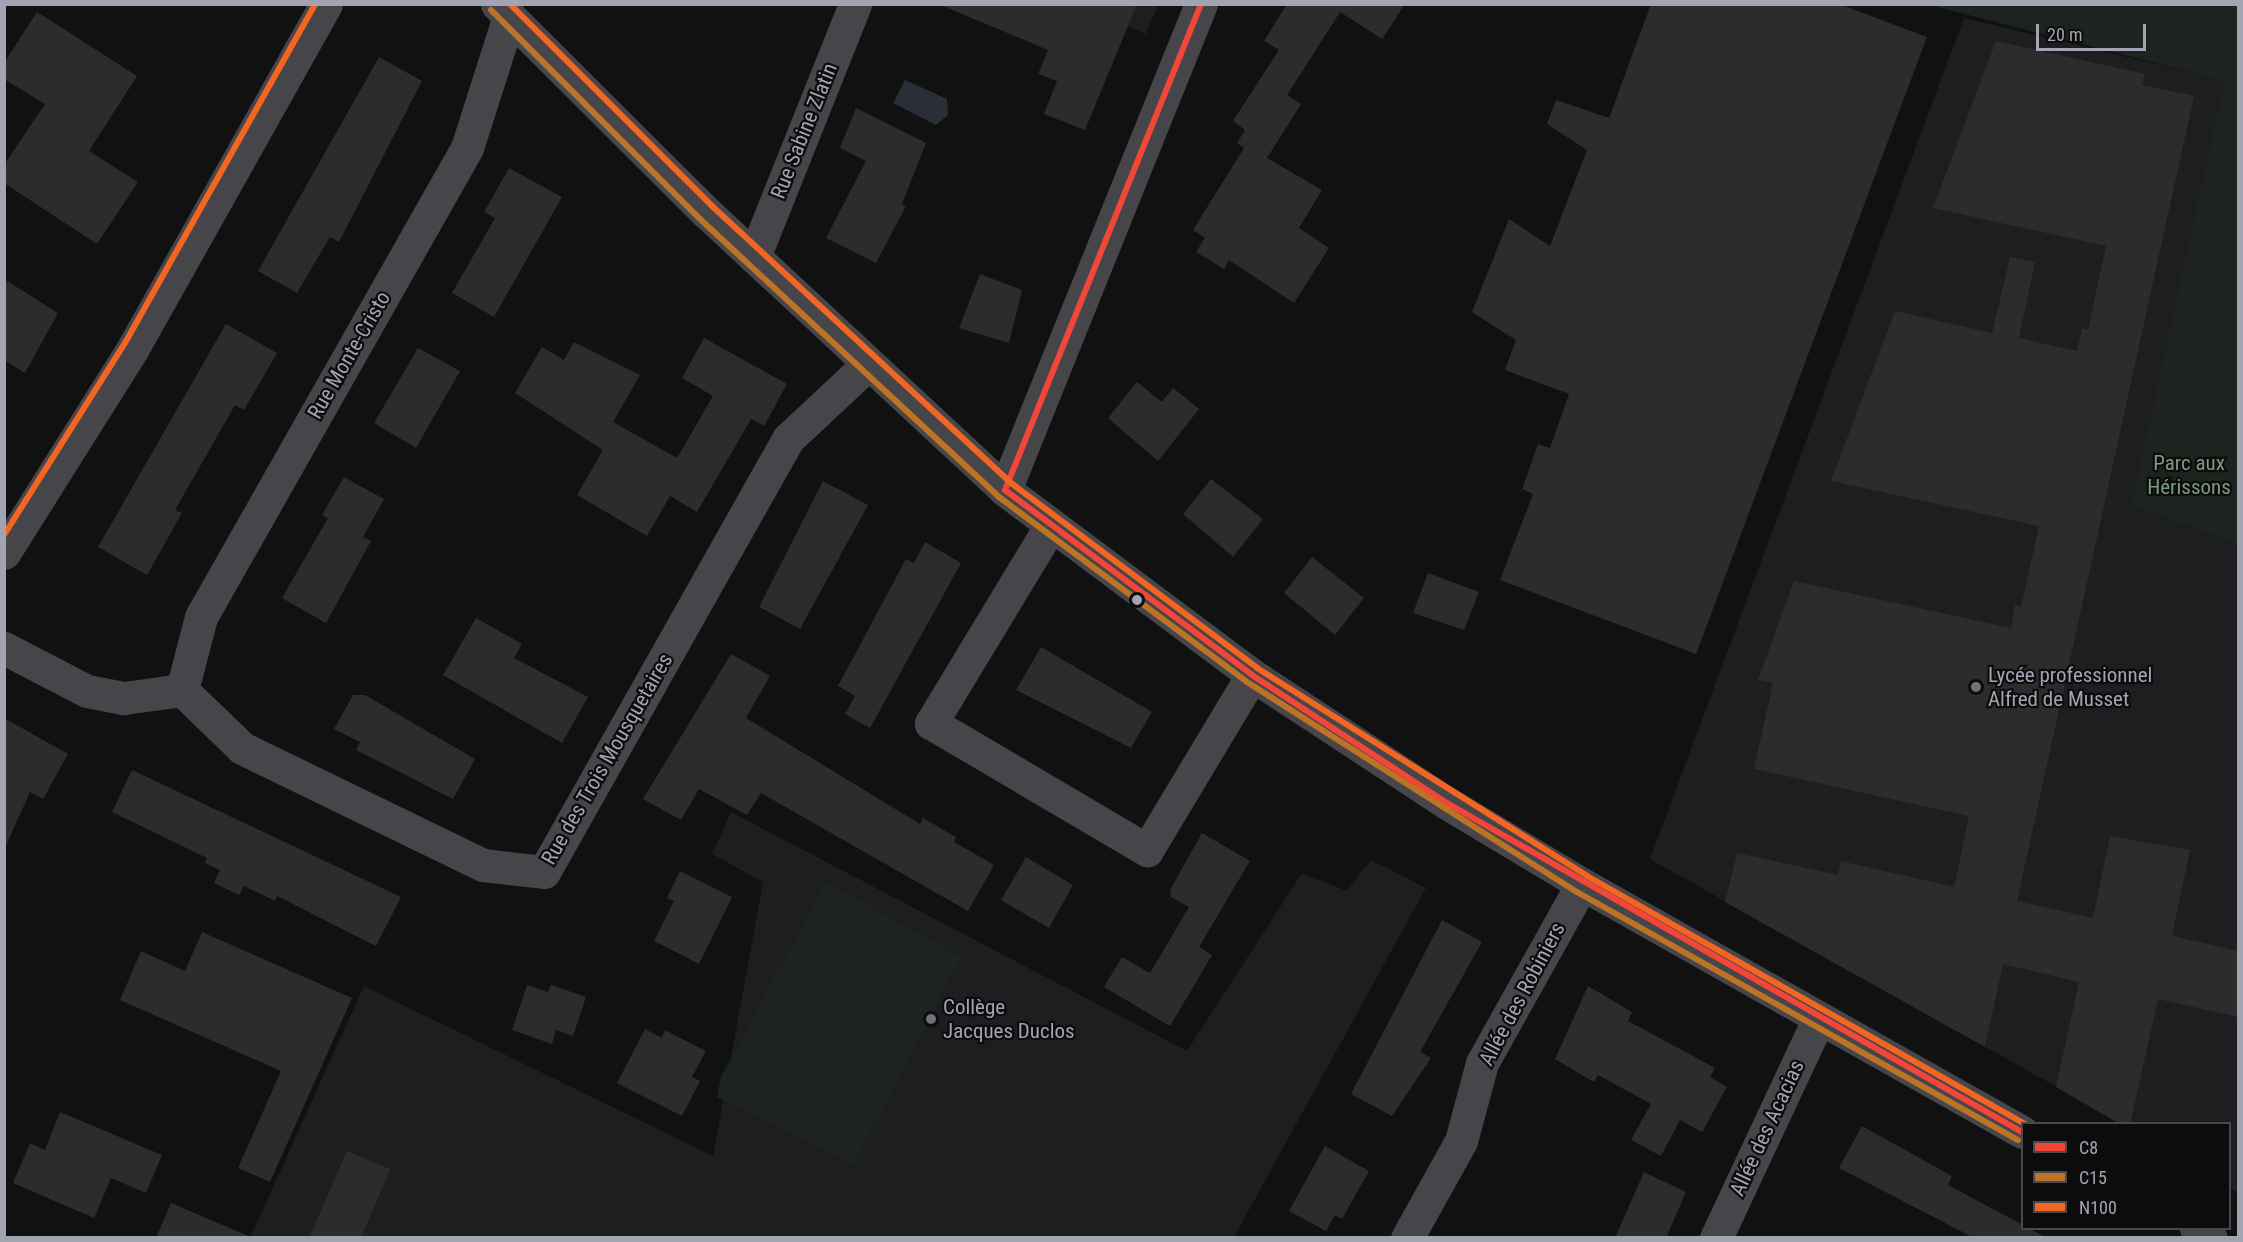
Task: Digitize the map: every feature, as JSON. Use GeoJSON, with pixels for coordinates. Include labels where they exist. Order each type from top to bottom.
{"type":"FeatureCollection","features":[{"type":"Feature","properties":{"kind":"street"},"geometry":{"type":"LineString","coordinates":[[4,553],[133,348],[326,4]]}},
{"type":"Feature","properties":{"kind":"street","name":"Rue Sabine Zlatin"},"geometry":{"type":"LineString","coordinates":[[754,257],[855,4]]}},
{"type":"Feature","properties":{"kind":"street"},"geometry":{"type":"LineString","coordinates":[[1005,490],[1201,4]]}},
{"type":"Feature","properties":{"kind":"street"},"geometry":{"type":"LineString","coordinates":[[503,10],[754,257],[1005,490],[1252,675],[1447,803],[1582,884],[2021,1131]]}},
{"type":"Feature","properties":{"kind":"street","name":"Rue Monte-Cristo"},"geometry":{"type":"LineString","coordinates":[[182,690],[201,617],[467,148],[503,10]]}},
{"type":"Feature","properties":{"kind":"street","name":"Rue des Trois Mousquetaires"},"geometry":{"type":"LineString","coordinates":[[182,690],[242,748],[483,865],[544,872],[789,438],[868,364]]}},
{"type":"Feature","properties":{"kind":"street"},"geometry":{"type":"LineString","coordinates":[[1051,525],[931,723],[1148,850],[1252,675]]}},
{"type":"Feature","properties":{"kind":"street"},"geometry":{"type":"LineString","coordinates":[[4,648],[87,691],[124,698],[182,690]]}},
{"type":"Feature","properties":{"kind":"street","name":"Allée des Robiniers"},"geometry":{"type":"LineString","coordinates":[[1407,1238],[1461,1141],[1482,1063],[1582,884]]}},
{"type":"Feature","properties":{"kind":"street","name":"Allée des Acacias"},"geometry":{"type":"LineString","coordinates":[[1716,1238],[1819,1018]]}},
{"type":"Feature","properties":{"kind":"shaded area"},"geometry":{"type":"Polygon","coordinates":[[[1072,5],[1158,5],[1146,34],[1072,5]]]}},
{"type":"Feature","properties":{"kind":"shaded area","name":"Lycée professionnel Alfred de Musset"},"geometry":{"type":"Polygon","coordinates":[[[1964,18],[2227,81],[2131,506],[2238,544],[2238,1193],[2231,1189],[2231,1122],[2119,1122],[1650,859],[1964,18]]]}},
{"type":"Feature","properties":{"kind":"shaded area"},"geometry":{"type":"Polygon","coordinates":[[[905,80],[947,99],[948,115],[936,125],[893,103],[905,80]]]}},
{"type":"Feature","properties":{"kind":"shaded area","name":"Collège Jacques Duclos"},"geometry":{"type":"Polygon","coordinates":[[[731,812],[1187,1051],[1302,873],[1347,891],[1371,860],[1426,888],[1234,1237],[250,1238],[364,986],[713,1156],[763,882],[712,854],[731,812]]]}},
{"type":"Feature","properties":{"kind":"green space","name":"Parc aux Hérissons"},"geometry":{"type":"Polygon","coordinates":[[[1930,5],[2238,5],[2238,544],[2131,506],[2225,81],[1930,5]]]}},
{"type":"Feature","properties":{"kind":"green space"},"geometry":{"type":"Polygon","coordinates":[[[826,882],[961,957],[853,1165],[717,1097],[721,1077],[826,882]]]}},
{"type":"Feature","properties":{"kind":"building"},"geometry":{"type":"Polygon","coordinates":[[[938,4],[1137,4],[1085,130],[1044,114],[1057,81],[1038,74],[1048,50],[938,4]]]}},
{"type":"Feature","properties":{"kind":"building"},"geometry":{"type":"Polygon","coordinates":[[[1287,4],[1405,4],[1382,39],[1340,12],[1287,95],[1301,104],[1267,158],[1322,190],[1299,228],[1329,248],[1294,303],[1229,260],[1224,269],[1196,252],[1205,238],[1193,230],[1244,148],[1237,143],[1245,130],[1233,121],[1279,50],[1264,41],[1287,4]]]}},
{"type":"Feature","properties":{"kind":"building"},"geometry":{"type":"Polygon","coordinates":[[[1651,4],[1839,4],[1927,37],[1696,654],[1500,580],[1533,494],[1522,489],[1538,444],[1550,448],[1569,394],[1505,370],[1516,340],[1472,312],[1509,219],[1550,246],[1587,150],[1547,124],[1556,100],[1609,118],[1651,4]]]}},
{"type":"Feature","properties":{"kind":"building"},"geometry":{"type":"Polygon","coordinates":[[[37,12],[137,76],[89,151],[138,182],[97,244],[4,183],[4,165],[45,104],[4,79],[4,63],[37,12]]]}},
{"type":"Feature","properties":{"kind":"building"},"geometry":{"type":"Polygon","coordinates":[[[1996,41],[2145,74],[2142,85],[2194,96],[2017,901],[2093,918],[2110,836],[2190,850],[2172,936],[2238,951],[2238,1017],[2158,999],[2130,1122],[2117,1122],[2056,1087],[2079,982],[2003,964],[1985,1047],[1725,902],[1737,853],[1838,875],[1841,861],[1954,887],[1969,816],[1754,769],[1773,683],[1758,680],[1794,581],[2011,628],[2015,605],[2021,607],[2039,526],[1831,481],[1895,311],[1992,333],[2010,257],[2035,262],[2019,338],[2077,351],[2082,328],[2088,330],[2106,246],[1933,208],[1996,41]]]}},
{"type":"Feature","properties":{"kind":"building"},"geometry":{"type":"Polygon","coordinates":[[[379,57],[422,81],[339,242],[330,237],[297,293],[258,271],[379,57]]]}},
{"type":"Feature","properties":{"kind":"building"},"geometry":{"type":"Polygon","coordinates":[[[856,108],[926,143],[902,204],[906,206],[876,263],[826,238],[866,161],[840,148],[856,108]]]}},
{"type":"Feature","properties":{"kind":"building"},"geometry":{"type":"Polygon","coordinates":[[[509,168],[562,197],[494,317],[452,293],[495,218],[484,212],[509,168]]]}},
{"type":"Feature","properties":{"kind":"building"},"geometry":{"type":"Polygon","coordinates":[[[980,274],[1022,290],[1009,343],[959,328],[980,274]]]}},
{"type":"Feature","properties":{"kind":"building"},"geometry":{"type":"Polygon","coordinates":[[[4,279],[58,313],[25,373],[4,360],[4,279]]]}},
{"type":"Feature","properties":{"kind":"building"},"geometry":{"type":"Polygon","coordinates":[[[226,324],[277,353],[244,410],[235,405],[175,510],[182,513],[147,575],[98,547],[226,324]]]}},
{"type":"Feature","properties":{"kind":"building"},"geometry":{"type":"Polygon","coordinates":[[[704,338],[787,384],[764,426],[751,419],[697,512],[670,496],[647,536],[577,495],[603,450],[515,393],[542,347],[564,360],[574,342],[640,375],[613,422],[677,458],[713,396],[682,378],[704,338]]]}},
{"type":"Feature","properties":{"kind":"building"},"geometry":{"type":"Polygon","coordinates":[[[418,348],[460,371],[416,448],[374,423],[418,348]]]}},
{"type":"Feature","properties":{"kind":"building"},"geometry":{"type":"Polygon","coordinates":[[[1137,382],[1162,402],[1173,388],[1199,409],[1158,461],[1108,418],[1137,382]]]}},
{"type":"Feature","properties":{"kind":"building"},"geometry":{"type":"Polygon","coordinates":[[[344,477],[384,499],[363,537],[371,541],[326,623],[282,598],[328,518],[322,515],[344,477]]]}},
{"type":"Feature","properties":{"kind":"building"},"geometry":{"type":"Polygon","coordinates":[[[1211,479],[1263,519],[1233,557],[1183,514],[1211,479]]]}},
{"type":"Feature","properties":{"kind":"building"},"geometry":{"type":"Polygon","coordinates":[[[823,481],[868,505],[800,629],[759,607],[823,481]]]}},
{"type":"Feature","properties":{"kind":"building"},"geometry":{"type":"Polygon","coordinates":[[[925,542],[961,563],[870,728],[845,714],[855,696],[838,686],[906,559],[914,563],[925,542]]]}},
{"type":"Feature","properties":{"kind":"building"},"geometry":{"type":"Polygon","coordinates":[[[1312,557],[1364,598],[1335,635],[1284,593],[1312,557]]]}},
{"type":"Feature","properties":{"kind":"building"},"geometry":{"type":"Polygon","coordinates":[[[1428,573],[1479,592],[1464,630],[1413,613],[1428,573]]]}},
{"type":"Feature","properties":{"kind":"building"},"geometry":{"type":"Polygon","coordinates":[[[476,618],[522,644],[514,658],[588,697],[562,743],[443,675],[476,618]]]}},
{"type":"Feature","properties":{"kind":"building"},"geometry":{"type":"Polygon","coordinates":[[[1041,647],[1152,712],[1131,748],[1016,690],[1041,647]]]}},
{"type":"Feature","properties":{"kind":"building"},"geometry":{"type":"Polygon","coordinates":[[[731,654],[770,676],[746,718],[920,824],[923,818],[956,837],[954,842],[994,865],[968,911],[761,793],[747,815],[699,789],[681,820],[643,799],[731,654]]]}},
{"type":"Feature","properties":{"kind":"building"},"geometry":{"type":"Polygon","coordinates":[[[353,695],[365,695],[475,759],[453,799],[356,750],[360,742],[334,729],[353,695]]]}},
{"type":"Feature","properties":{"kind":"building"},"geometry":{"type":"Polygon","coordinates":[[[4,718],[68,754],[43,799],[30,792],[4,850],[4,718]]]}},
{"type":"Feature","properties":{"kind":"building"},"geometry":{"type":"Polygon","coordinates":[[[132,770],[401,897],[376,946],[277,896],[275,901],[244,886],[239,895],[214,883],[220,870],[205,863],[207,858],[112,812],[132,770]]]}},
{"type":"Feature","properties":{"kind":"building"},"geometry":{"type":"Polygon","coordinates":[[[1202,833],[1250,861],[1199,947],[1212,955],[1170,1026],[1104,987],[1122,957],[1150,973],[1189,907],[1171,897],[1170,890],[1202,833]]]}},
{"type":"Feature","properties":{"kind":"building"},"geometry":{"type":"Polygon","coordinates":[[[1026,857],[1073,885],[1049,928],[1001,900],[1026,857]]]}},
{"type":"Feature","properties":{"kind":"building"},"geometry":{"type":"Polygon","coordinates":[[[680,871],[732,897],[699,964],[654,941],[674,901],[667,898],[680,871]]]}},
{"type":"Feature","properties":{"kind":"building"},"geometry":{"type":"Polygon","coordinates":[[[1442,920],[1482,942],[1420,1052],[1431,1058],[1392,1116],[1351,1094],[1442,920]]]}},
{"type":"Feature","properties":{"kind":"building"},"geometry":{"type":"Polygon","coordinates":[[[202,932],[352,998],[270,1182],[238,1168],[281,1071],[120,1000],[141,951],[185,971],[202,932]]]}},
{"type":"Feature","properties":{"kind":"building"},"geometry":{"type":"Polygon","coordinates":[[[527,985],[548,992],[551,985],[586,997],[573,1036],[556,1030],[552,1044],[512,1030],[527,985]]]}},
{"type":"Feature","properties":{"kind":"building"},"geometry":{"type":"Polygon","coordinates":[[[1588,986],[1632,1012],[1628,1021],[1715,1068],[1710,1077],[1727,1087],[1702,1132],[1680,1120],[1661,1156],[1631,1140],[1651,1104],[1598,1075],[1594,1082],[1555,1059],[1588,986]]]}},
{"type":"Feature","properties":{"kind":"building"},"geometry":{"type":"Polygon","coordinates":[[[645,1029],[662,1038],[665,1030],[706,1051],[692,1077],[700,1081],[682,1116],[617,1083],[645,1029]]]}},
{"type":"Feature","properties":{"kind":"building"},"geometry":{"type":"Polygon","coordinates":[[[60,1112],[162,1155],[146,1193],[111,1178],[94,1218],[13,1183],[30,1143],[45,1150],[60,1112]]]}},
{"type":"Feature","properties":{"kind":"building"},"geometry":{"type":"Polygon","coordinates":[[[1862,1126],[1952,1176],[1948,1185],[2021,1224],[2021,1230],[2032,1230],[2047,1238],[1974,1238],[1839,1168],[1862,1126]]]}},
{"type":"Feature","properties":{"kind":"building"},"geometry":{"type":"Polygon","coordinates":[[[1325,1146],[1369,1171],[1342,1219],[1335,1215],[1326,1231],[1289,1211],[1325,1146]]]}},
{"type":"Feature","properties":{"kind":"building"},"geometry":{"type":"Polygon","coordinates":[[[347,1151],[390,1169],[361,1238],[309,1238],[347,1151]]]}},
{"type":"Feature","properties":{"kind":"building"},"geometry":{"type":"Polygon","coordinates":[[[1644,1172],[1686,1192],[1666,1238],[1615,1238],[1644,1172]]]}},
{"type":"Feature","properties":{"kind":"building"},"geometry":{"type":"Polygon","coordinates":[[[171,1203],[251,1237],[251,1238],[156,1238],[171,1203]]]}},
{"type":"Feature","properties":{"kind":"transit line","name":"N100"},"geometry":{"type":"LineString","coordinates":[[4,535],[125,343],[315,4]]}},
{"type":"Feature","properties":{"kind":"transit line","name":"N100"},"geometry":{"type":"LineString","coordinates":[[510,4],[712,206],[1011,483],[1257,668],[1587,876],[2021,1122]]}},
{"type":"Feature","properties":{"kind":"transit line","name":"C8"},"geometry":{"type":"LineString","coordinates":[[1005,490],[1201,4]]}},
{"type":"Feature","properties":{"kind":"transit line","name":"C15"},"geometry":{"type":"LineString","coordinates":[[491,10],[700,219],[999,497],[1247,682],[1577,892],[2018,1140]]}},
{"type":"Feature","properties":{"kind":"transit line","name":"C8"},"geometry":{"type":"LineString","coordinates":[[1005,490],[1252,675],[1447,803],[2021,1131]]}},
{"type":"Feature","properties":{"kind":"place","name":"Lycée professionnel Alfred de Musset"},"geometry":{"type":"Point","coordinates":[1976,687]}},
{"type":"Feature","properties":{"kind":"place","name":"Collège Jacques Duclos"},"geometry":{"type":"Point","coordinates":[931,1019]}}]}
